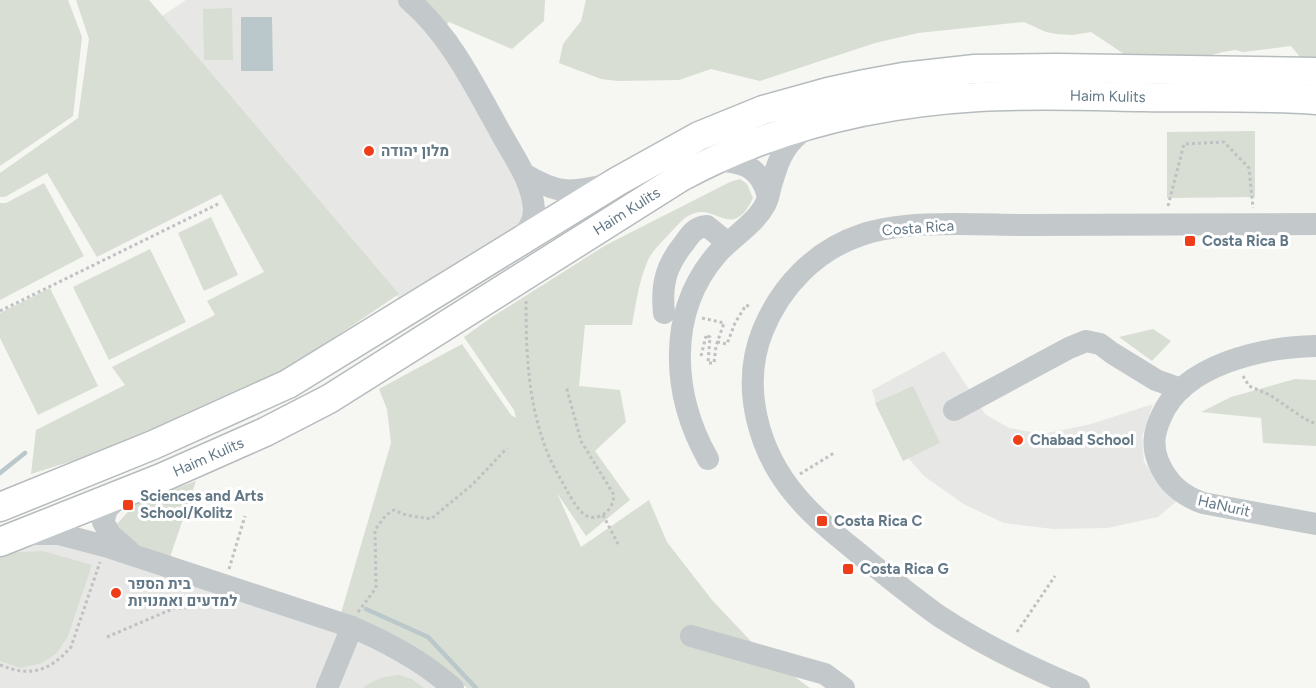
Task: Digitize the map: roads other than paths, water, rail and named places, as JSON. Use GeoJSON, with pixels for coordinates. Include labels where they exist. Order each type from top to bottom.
{"type":"FeatureCollection","features":[{"type":"Feature","properties":{"kind":"main road","name":"Haim Kulits"},"geometry":{"type":"LineString","coordinates":[[0,507],[153,445],[288,384],[618,181],[699,135],[763,110],[828,92],[903,77],[975,69],[1316,72]]}},
{"type":"Feature","properties":{"kind":"main road","name":"Haim Kulits"},"geometry":{"type":"LineString","coordinates":[[9,538],[161,478],[318,404],[636,205],[711,161],[765,138],[808,125],[907,104],[977,97],[1112,96],[1316,100]]}},
{"type":"Feature","properties":{"kind":"street"},"geometry":{"type":"LineString","coordinates":[[409,0],[464,64],[524,174],[533,199],[533,219],[529,228],[509,248]]}},
{"type":"Feature","properties":{"kind":"street"},"geometry":{"type":"LineString","coordinates":[[708,459],[697,440],[681,388],[680,339],[693,291],[706,268],[765,205],[781,155],[790,141],[808,125]]}},
{"type":"Feature","properties":{"kind":"street"},"geometry":{"type":"LineString","coordinates":[[711,161],[726,160],[751,168],[765,184],[768,197]]}},
{"type":"Feature","properties":{"kind":"street"},"geometry":{"type":"LineString","coordinates":[[524,174],[546,188],[560,190],[585,190],[618,181]]}},
{"type":"Feature","properties":{"kind":"street","name":"Costa Rica"},"geometry":{"type":"LineString","coordinates":[[1079,688],[1038,670],[941,617],[834,533],[798,499],[786,483],[762,439],[753,398],[753,375],[758,343],[768,316],[786,288],[802,270],[823,254],[861,235],[901,227],[1316,224]]}},
{"type":"Feature","properties":{"kind":"street"},"geometry":{"type":"LineString","coordinates":[[664,313],[662,297],[668,266],[693,231],[707,226],[728,243]]}},
{"type":"Feature","properties":{"kind":"street"},"geometry":{"type":"LineString","coordinates":[[954,410],[1086,341],[1100,344],[1156,380],[1181,389]]}},
{"type":"Feature","properties":{"kind":"street","name":"HaNurit"},"geometry":{"type":"LineString","coordinates":[[1316,346],[1233,360],[1198,375],[1171,399],[1162,412],[1156,427],[1154,444],[1164,473],[1173,487],[1187,497],[1203,503],[1316,524]]}},
{"type":"Feature","properties":{"kind":"street"},"geometry":{"type":"LineString","coordinates":[[126,490],[112,502],[103,522],[111,536],[136,556]]}},
{"type":"Feature","properties":{"kind":"street"},"geometry":{"type":"LineString","coordinates":[[9,538],[33,533],[59,534],[105,546],[352,627],[390,643],[453,688]]}},
{"type":"Feature","properties":{"kind":"street"},"geometry":{"type":"LineString","coordinates":[[327,688],[352,627]]}},
{"type":"Feature","properties":{"kind":"street"},"geometry":{"type":"LineString","coordinates":[[691,636],[825,674],[844,688]]}},
{"type":"Feature","properties":{"kind":"waterway"},"geometry":{"type":"LineString","coordinates":[[0,473],[25,453]]}},
{"type":"Feature","properties":{"kind":"waterway"},"geometry":{"type":"LineString","coordinates":[[366,609],[428,637],[476,688]]}},
{"type":"Feature","properties":{"kind":"place","name":"מלון יהודה"},"geometry":{"type":"Point","coordinates":[369,151]}},
{"type":"Feature","properties":{"kind":"place","name":"Costa Rica B"},"geometry":{"type":"Point","coordinates":[1190,241]}},
{"type":"Feature","properties":{"kind":"place","name":"Chabad School"},"geometry":{"type":"Point","coordinates":[1018,440]}},
{"type":"Feature","properties":{"kind":"place","name":"Sciences and Arts School/Kolitz"},"geometry":{"type":"Point","coordinates":[128,505]}},
{"type":"Feature","properties":{"kind":"place","name":"Costa Rica C"},"geometry":{"type":"Point","coordinates":[822,521]}},
{"type":"Feature","properties":{"kind":"place","name":"Costa Rica G"},"geometry":{"type":"Point","coordinates":[848,569]}},
{"type":"Feature","properties":{"kind":"place","name":"בית הספר למדעים ואמנויות"},"geometry":{"type":"Point","coordinates":[116,593]}}]}
